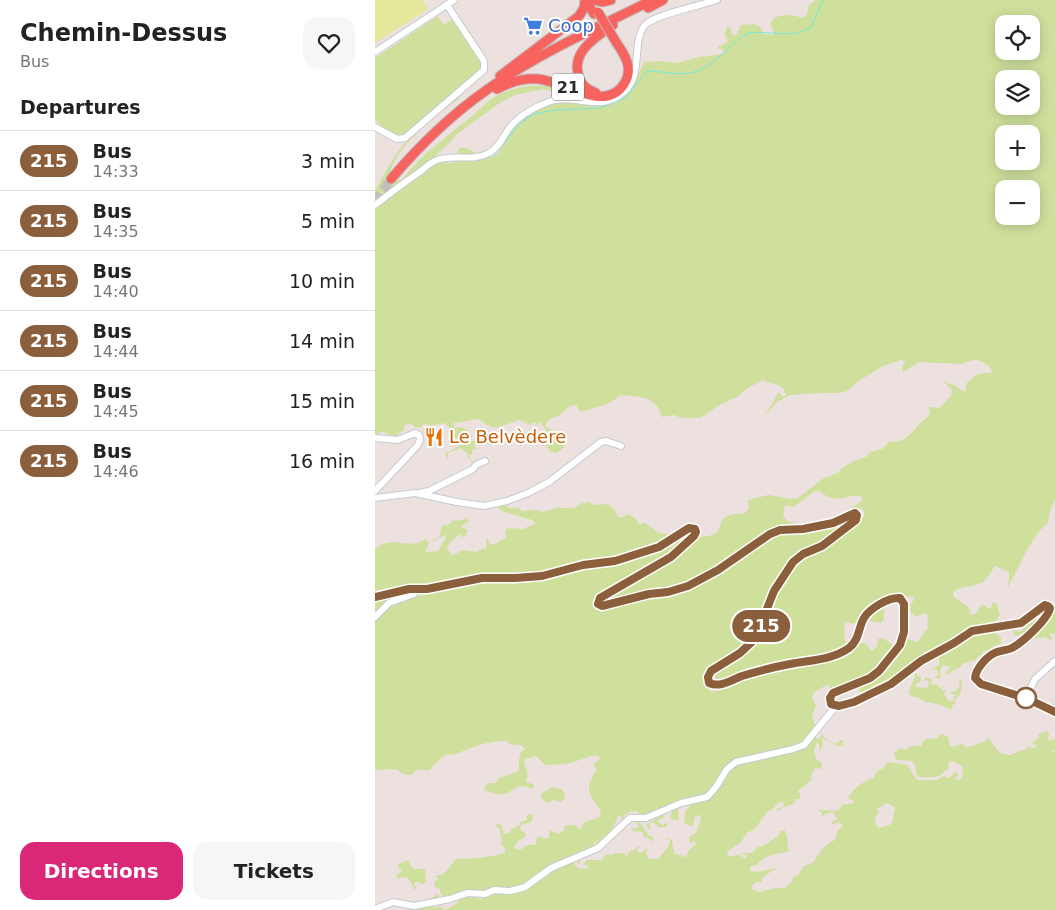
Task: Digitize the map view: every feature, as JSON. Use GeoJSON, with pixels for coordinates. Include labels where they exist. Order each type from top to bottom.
{"type":"FeatureCollection","features":[{"type":"Feature","properties":{"kind":"highway"},"geometry":{"type":"LineString","coordinates":[[585,0],[596,13]]}},
{"type":"Feature","properties":{"kind":"highway"},"geometry":{"type":"LineString","coordinates":[[391,179],[423,144],[501,75],[579,16],[585,8],[585,0]]}},
{"type":"Feature","properties":{"kind":"highway"},"geometry":{"type":"LineString","coordinates":[[590,0],[596,13],[615,43],[624,71],[622,80],[615,88],[606,92],[596,93],[583,85],[579,78],[577,67],[580,56],[590,41],[615,24]]}},
{"type":"Feature","properties":{"kind":"highway"},"geometry":{"type":"LineString","coordinates":[[594,0],[603,2],[611,0]]}},
{"type":"Feature","properties":{"kind":"highway"},"geometry":{"type":"LineString","coordinates":[[466,106],[489,89],[561,45],[652,0]]}},
{"type":"Feature","properties":{"kind":"highway"},"geometry":{"type":"LineString","coordinates":[[519,70],[663,0]]}},
{"type":"Feature","properties":{"kind":"highway","name":"21"},"geometry":{"type":"LineString","coordinates":[[466,106],[505,85],[527,79],[549,81],[591,96],[611,96],[624,84],[628,70],[626,58],[615,43]]}},
{"type":"Feature","properties":{"kind":"street"},"geometry":{"type":"LineString","coordinates":[[375,52],[454,0]]}},
{"type":"Feature","properties":{"kind":"street"},"geometry":{"type":"LineString","coordinates":[[375,204],[435,161],[492,155],[514,122],[547,102],[570,98],[601,102],[619,96],[628,87],[633,76],[637,63],[639,38],[646,24],[657,18],[717,0]]}},
{"type":"Feature","properties":{"kind":"street"},"geometry":{"type":"LineString","coordinates":[[375,127],[397,139],[405,138],[483,70],[484,61],[447,5]]}},
{"type":"Feature","properties":{"kind":"street"},"geometry":{"type":"LineString","coordinates":[[375,491],[418,445],[420,439],[418,434],[415,433],[398,440],[376,440]]}},
{"type":"Feature","properties":{"kind":"street"},"geometry":{"type":"LineString","coordinates":[[415,493],[484,506],[507,502],[549,482],[601,442],[607,441],[621,446]]}},
{"type":"Feature","properties":{"kind":"street"},"geometry":{"type":"LineString","coordinates":[[375,498],[429,491],[485,461]]}},
{"type":"Feature","properties":{"kind":"street"},"geometry":{"type":"LineString","coordinates":[[375,596],[427,589],[482,578],[542,576],[583,565],[615,561],[651,550],[689,528],[695,529],[694,536],[671,557],[600,598],[598,604],[602,606],[688,586],[718,570],[770,534],[780,530],[803,529],[833,523],[855,513],[857,515],[856,520],[822,546],[803,554],[793,562],[774,591],[755,639],[740,653],[715,668],[708,677],[709,683],[718,684],[766,670],[836,654],[849,648],[855,642],[860,634],[865,618],[870,612],[889,600],[900,598],[904,604],[904,632],[900,645],[879,671],[870,678],[833,693],[830,702],[836,706]]}},
{"type":"Feature","properties":{"kind":"street"},"geometry":{"type":"LineString","coordinates":[[375,617],[386,605],[414,594],[416,589]]}},
{"type":"Feature","properties":{"kind":"street"},"geometry":{"type":"LineString","coordinates":[[375,909],[392,902],[414,906],[450,899],[467,893],[485,894],[493,890],[510,891],[527,886],[551,868],[598,848],[630,818],[645,818],[685,802],[707,797],[717,787],[727,769],[735,762],[804,745],[836,706],[854,702],[891,684],[921,661],[975,629],[1021,623],[1035,614],[1043,605],[1047,605],[1050,610],[1043,621],[1013,647],[996,652],[990,656],[976,674],[976,680],[981,684],[1026,698],[1055,712]]}},
{"type":"Feature","properties":{"kind":"street"},"geometry":{"type":"LineString","coordinates":[[1026,698],[1035,679],[1055,661]]}},
{"type":"Feature","properties":{"kind":"green space"},"geometry":{"type":"Polygon","coordinates":[[[375,0],[422,0],[428,9],[375,43],[375,0]]]}},
{"type":"Feature","properties":{"kind":"green space"},"geometry":{"type":"Polygon","coordinates":[[[816,0],[1055,0],[1055,499],[1049,514],[1048,523],[1040,530],[1028,548],[1008,587],[1009,572],[996,566],[983,582],[953,592],[954,597],[969,608],[971,615],[975,614],[982,604],[989,609],[993,602],[996,603],[1000,614],[996,621],[991,623],[998,628],[996,633],[1001,638],[1001,644],[991,647],[990,652],[983,651],[982,653],[985,656],[980,655],[975,660],[962,664],[949,675],[945,673],[951,667],[943,665],[940,670],[941,676],[938,679],[935,677],[939,674],[937,670],[931,669],[939,665],[939,659],[932,660],[946,649],[945,645],[927,651],[910,663],[899,675],[864,694],[860,693],[859,685],[851,684],[839,685],[829,691],[829,686],[827,685],[814,692],[812,697],[816,706],[812,715],[814,725],[808,736],[816,734],[816,739],[820,738],[822,733],[832,743],[843,740],[843,745],[837,746],[822,738],[823,744],[820,753],[819,744],[817,743],[814,749],[816,760],[821,762],[822,767],[820,769],[815,768],[810,777],[813,777],[798,791],[800,799],[796,799],[795,803],[777,812],[777,809],[783,807],[784,804],[782,802],[778,803],[767,812],[754,830],[748,832],[740,843],[728,851],[727,854],[729,856],[739,855],[746,859],[747,856],[742,853],[752,853],[785,830],[788,841],[787,846],[789,848],[788,852],[767,857],[757,865],[751,866],[750,871],[777,868],[764,876],[761,882],[756,882],[752,889],[760,892],[775,888],[785,888],[804,866],[814,862],[823,849],[835,840],[837,831],[843,826],[840,822],[831,825],[837,819],[833,812],[823,816],[821,811],[819,812],[818,810],[836,811],[842,805],[853,803],[853,800],[848,799],[852,792],[862,783],[874,778],[877,771],[882,769],[888,762],[907,765],[917,780],[937,780],[943,776],[949,778],[955,772],[959,775],[955,778],[956,780],[959,780],[962,777],[963,767],[952,761],[949,762],[948,770],[927,778],[917,776],[912,761],[896,760],[894,753],[900,748],[906,750],[913,745],[921,746],[925,739],[938,738],[940,734],[948,736],[950,746],[953,747],[962,743],[966,748],[982,743],[989,738],[1000,752],[1011,755],[1028,747],[1036,748],[1032,743],[1039,738],[1038,735],[1047,731],[1049,733],[1048,741],[1055,739],[1055,750],[1053,752],[1055,753],[1055,910],[444,910],[467,896],[470,898],[470,896],[478,896],[477,899],[482,899],[481,892],[476,891],[443,896],[440,893],[440,889],[434,886],[435,881],[439,879],[434,876],[444,874],[457,858],[473,859],[505,853],[505,849],[501,844],[499,828],[494,826],[499,823],[502,826],[503,833],[507,834],[511,832],[511,829],[519,826],[520,822],[527,820],[527,815],[533,815],[531,822],[520,827],[521,831],[526,834],[514,848],[522,849],[527,845],[536,844],[539,836],[545,839],[549,838],[550,830],[559,834],[564,830],[564,826],[575,825],[581,830],[583,823],[599,817],[601,811],[591,796],[589,786],[593,774],[597,771],[593,764],[600,757],[595,755],[567,764],[545,765],[536,756],[525,759],[524,764],[527,778],[525,782],[533,784],[534,787],[531,789],[521,786],[508,793],[501,794],[484,790],[484,788],[488,783],[496,783],[499,778],[519,771],[521,751],[525,750],[521,745],[510,745],[505,741],[486,743],[455,754],[445,755],[430,770],[416,770],[412,775],[403,774],[396,769],[375,770],[375,550],[377,547],[390,542],[414,544],[425,539],[429,542],[426,552],[438,551],[446,537],[444,535],[435,541],[432,540],[439,538],[442,526],[450,524],[453,520],[459,521],[466,518],[469,522],[461,527],[468,530],[465,537],[462,537],[460,534],[458,535],[450,542],[447,549],[453,555],[463,550],[476,552],[487,547],[486,539],[494,545],[506,538],[505,530],[508,528],[523,529],[535,523],[532,520],[504,512],[496,506],[502,504],[523,511],[536,510],[543,512],[556,508],[574,508],[582,503],[589,502],[594,505],[608,504],[615,510],[618,517],[628,514],[635,518],[639,524],[645,523],[660,533],[668,534],[675,540],[682,537],[710,536],[718,531],[726,517],[732,514],[745,513],[749,508],[748,500],[768,495],[791,499],[798,498],[824,478],[838,473],[852,462],[866,457],[870,452],[882,449],[890,441],[902,440],[907,437],[929,416],[928,407],[939,408],[951,396],[952,390],[943,381],[956,386],[964,392],[966,384],[974,377],[979,374],[993,372],[988,365],[976,359],[960,364],[920,362],[903,372],[902,367],[905,362],[901,360],[881,367],[847,391],[840,393],[790,395],[777,402],[764,417],[779,392],[783,397],[786,395],[781,386],[763,380],[700,418],[681,418],[674,415],[662,417],[652,401],[641,397],[621,395],[609,403],[582,412],[580,412],[576,405],[570,406],[560,415],[548,420],[545,426],[555,433],[561,433],[561,437],[565,441],[564,447],[557,453],[551,452],[538,436],[532,436],[533,432],[538,432],[545,437],[548,436],[540,422],[538,426],[534,422],[530,425],[519,420],[496,428],[487,425],[479,419],[454,423],[454,428],[461,427],[467,430],[465,440],[467,444],[485,434],[486,428],[487,434],[474,446],[478,449],[473,449],[472,454],[469,455],[473,464],[467,452],[461,448],[448,453],[448,459],[445,454],[461,445],[458,439],[453,437],[451,430],[445,423],[430,426],[424,423],[421,427],[417,428],[409,423],[404,426],[404,431],[396,436],[382,431],[375,435],[375,190],[403,145],[433,116],[459,96],[459,99],[427,123],[406,144],[392,167],[389,178],[392,181],[402,180],[426,154],[486,103],[500,94],[521,87],[537,86],[554,87],[564,92],[561,94],[543,89],[515,95],[501,102],[457,134],[430,161],[454,163],[460,148],[483,156],[498,155],[512,128],[547,104],[560,102],[596,106],[617,102],[635,82],[644,62],[662,61],[676,63],[722,54],[724,52],[722,49],[718,49],[718,47],[728,42],[725,34],[727,27],[730,27],[732,34],[736,36],[741,25],[754,24],[760,27],[764,34],[773,35],[774,32],[770,24],[774,18],[781,15],[789,15],[803,18],[807,14],[809,5],[816,0]],[[815,491],[794,507],[785,505],[783,517],[789,522],[794,523],[795,526],[792,527],[792,530],[802,533],[808,530],[827,529],[835,526],[835,524],[841,524],[846,521],[844,526],[858,521],[864,516],[864,511],[860,508],[851,512],[847,511],[862,501],[863,498],[861,496],[836,499],[815,491]],[[897,595],[885,598],[877,603],[884,609],[884,619],[881,623],[870,621],[869,616],[861,618],[853,624],[845,623],[844,637],[850,647],[853,649],[862,643],[873,650],[877,647],[878,639],[883,638],[891,644],[902,646],[908,639],[917,642],[928,628],[928,616],[924,613],[916,617],[910,612],[914,597],[897,595]],[[716,664],[703,677],[704,685],[708,686],[710,691],[718,691],[729,684],[728,679],[719,680],[715,678],[716,664]],[[690,799],[678,808],[679,820],[673,820],[670,817],[673,809],[660,815],[663,815],[664,818],[659,819],[658,822],[662,825],[667,823],[667,827],[658,827],[655,823],[651,823],[649,825],[651,829],[648,830],[647,824],[655,820],[653,816],[639,821],[648,835],[654,838],[651,842],[649,838],[643,837],[643,832],[631,829],[632,827],[635,829],[639,826],[635,820],[639,814],[637,811],[631,811],[625,815],[622,822],[621,815],[618,816],[612,831],[614,840],[610,841],[609,834],[607,834],[600,843],[597,844],[595,841],[591,855],[578,859],[581,863],[579,864],[576,861],[574,865],[581,869],[588,868],[588,866],[583,864],[587,860],[602,860],[606,854],[612,855],[615,853],[623,853],[627,856],[630,851],[635,850],[638,846],[640,848],[637,849],[638,852],[641,853],[648,848],[646,851],[647,857],[658,859],[668,847],[670,841],[666,837],[672,840],[674,854],[682,855],[686,858],[688,851],[696,844],[694,840],[690,844],[689,837],[696,833],[701,819],[700,815],[695,816],[693,827],[684,823],[685,812],[689,806],[690,799]],[[886,803],[877,809],[879,813],[875,817],[876,825],[879,828],[892,824],[895,807],[886,803]]]}},
{"type":"Feature","properties":{"kind":"green space"},"geometry":{"type":"Polygon","coordinates":[[[438,16],[444,25],[453,19],[482,63],[479,72],[405,134],[398,136],[382,127],[375,119],[375,58],[438,16]]]}},
{"type":"Feature","properties":{"kind":"green space"},"geometry":{"type":"Polygon","coordinates":[[[1055,607],[1055,633],[1049,634],[1053,639],[1050,640],[1045,637],[1028,640],[1033,625],[1026,633],[1015,636],[1012,630],[1014,629],[1019,632],[1023,630],[1037,615],[1045,612],[1036,623],[1037,626],[1041,627],[1050,617],[1055,607]]]}},
{"type":"Feature","properties":{"kind":"green space"},"geometry":{"type":"Polygon","coordinates":[[[914,672],[921,678],[920,682],[915,685],[916,687],[927,688],[929,683],[927,680],[924,681],[925,678],[931,679],[932,685],[937,684],[940,689],[944,683],[941,691],[946,690],[944,694],[949,701],[954,701],[953,698],[956,695],[949,693],[956,691],[959,687],[960,682],[958,679],[962,680],[960,693],[955,699],[952,710],[926,702],[917,697],[911,697],[909,692],[915,676],[914,672]]]}},
{"type":"Feature","properties":{"kind":"green space"},"geometry":{"type":"Polygon","coordinates":[[[552,787],[561,789],[564,792],[565,798],[561,802],[553,800],[547,803],[542,799],[541,794],[552,787]]]}},
{"type":"Feature","properties":{"kind":"green space"},"geometry":{"type":"Polygon","coordinates":[[[408,860],[413,869],[425,870],[426,882],[421,884],[415,882],[414,885],[417,888],[415,890],[408,878],[403,877],[399,879],[396,876],[402,871],[398,867],[399,864],[408,860]]]}},
{"type":"Feature","properties":{"kind":"green space"},"geometry":{"type":"Polygon","coordinates":[[[437,894],[440,898],[432,903],[431,906],[435,908],[440,906],[444,910],[410,910],[411,908],[418,909],[437,894]]]}},
{"type":"Feature","properties":{"kind":"waterway"},"geometry":{"type":"LineString","coordinates":[[494,157],[519,124],[534,114],[556,110],[601,108],[625,98],[647,71],[686,74],[706,67],[740,38],[749,33],[790,34],[806,30],[812,26],[823,0]]}},
{"type":"Feature","properties":{"kind":"tunnel"},"geometry":{"type":"LineString","coordinates":[[375,201],[391,179]]}},
{"type":"Feature","properties":{"kind":"bus line","name":"215"},"geometry":{"type":"LineString","coordinates":[[375,597],[409,589],[427,589],[482,578],[542,576],[583,565],[615,561],[651,550],[689,528],[695,529],[694,536],[671,557],[600,598],[598,604],[602,606],[688,586],[718,570],[770,534],[780,530],[796,530],[833,523],[855,513],[857,515],[856,520],[822,546],[803,554],[793,562],[774,591],[755,639],[740,653],[711,671],[708,677],[709,683],[713,685],[721,684],[741,676],[790,664],[826,658],[839,653],[849,648],[855,642],[860,634],[865,618],[870,612],[889,600],[902,599],[904,604],[904,632],[901,643],[889,660],[870,678],[833,693],[830,698],[831,704],[842,706],[891,684],[921,661],[975,629],[1021,623],[1045,605],[1050,608],[1043,621],[1021,642],[990,656],[977,672],[975,678],[981,684],[1028,699],[1055,712]]}},
{"type":"Feature","properties":{"kind":"place","name":"Coop"},"geometry":{"type":"Point","coordinates":[533,26]}},
{"type":"Feature","properties":{"kind":"place","name":"Le Belvèdere"},"geometry":{"type":"Point","coordinates":[434,437]}}]}
